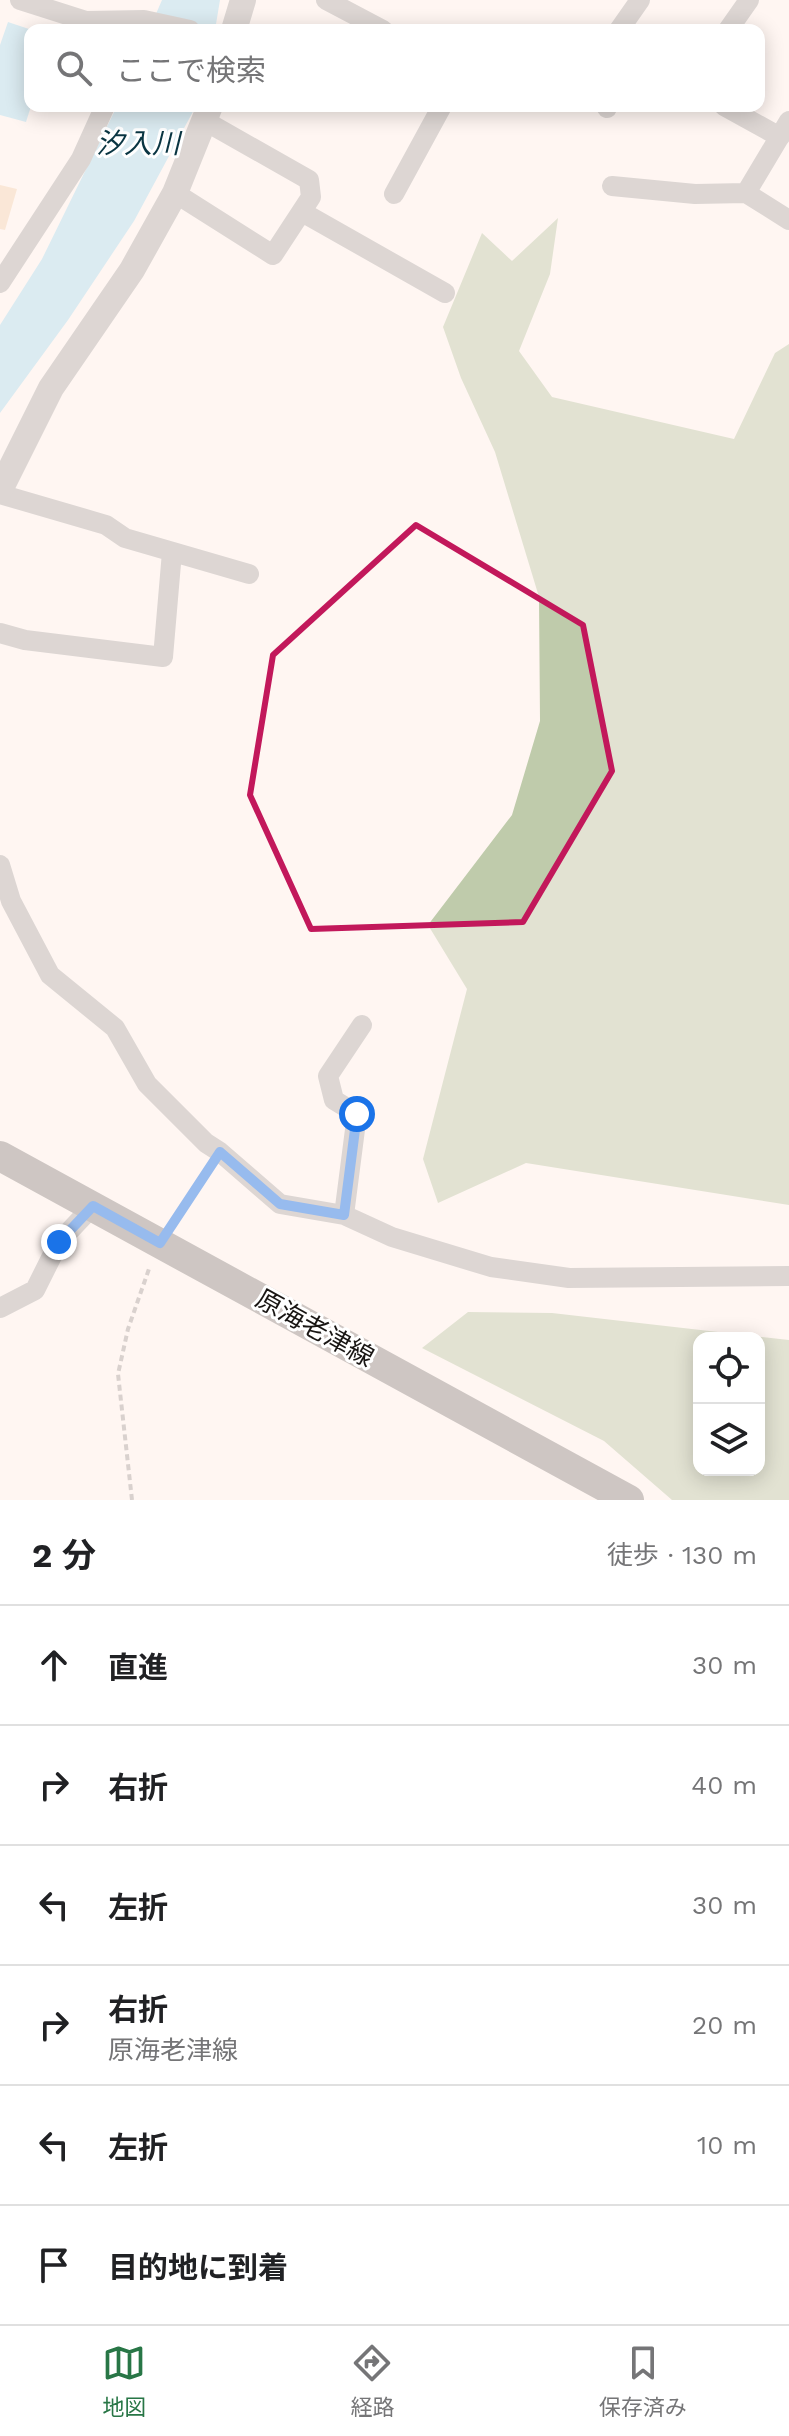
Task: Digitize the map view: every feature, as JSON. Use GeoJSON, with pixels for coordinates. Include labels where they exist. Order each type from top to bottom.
{"type":"FeatureCollection","features":[{"type":"Feature","properties":{"kind":"main road","name":"原海老津線"},"geometry":{"type":"LineString","coordinates":[[0,1156],[629,1500]]}},
{"type":"Feature","properties":{"kind":"street"},"geometry":{"type":"LineString","coordinates":[[20,0],[86,21],[145,24]]}},
{"type":"Feature","properties":{"kind":"street"},"geometry":{"type":"LineString","coordinates":[[236,24],[243,0]]}},
{"type":"Feature","properties":{"kind":"street"},"geometry":{"type":"LineString","coordinates":[[326,0],[372,24]]}},
{"type":"Feature","properties":{"kind":"street"},"geometry":{"type":"LineString","coordinates":[[623,24],[640,0]]}},
{"type":"Feature","properties":{"kind":"street"},"geometry":{"type":"LineString","coordinates":[[732,24],[749,0]]}},
{"type":"Feature","properties":{"kind":"street"},"geometry":{"type":"LineString","coordinates":[[0,283],[81,159],[102,112]]}},
{"type":"Feature","properties":{"kind":"street"},"geometry":{"type":"LineString","coordinates":[[394,194],[439,112]]}},
{"type":"Feature","properties":{"kind":"street"},"geometry":{"type":"LineString","coordinates":[[740,112],[784,129],[746,193]]}},
{"type":"Feature","properties":{"kind":"street"},"geometry":{"type":"LineString","coordinates":[[175,193],[273,255],[311,197],[309,180],[208,113],[175,193],[132,270],[51,388],[0,492],[106,525],[125,538],[249,574]]}},
{"type":"Feature","properties":{"kind":"street"},"geometry":{"type":"LineString","coordinates":[[612,186],[695,194],[746,193],[789,220]]}},
{"type":"Feature","properties":{"kind":"street"},"geometry":{"type":"LineString","coordinates":[[302,212],[445,293]]}},
{"type":"Feature","properties":{"kind":"street"},"geometry":{"type":"LineString","coordinates":[[0,633],[25,640],[163,657],[172,552]]}},
{"type":"Feature","properties":{"kind":"street"},"geometry":{"type":"LineString","coordinates":[[0,865],[11,901],[50,975],[115,1028],[147,1084],[206,1143],[280,1204],[344,1215],[392,1237],[491,1267],[554,1276],[789,1276]]}},
{"type":"Feature","properties":{"kind":"street"},"geometry":{"type":"LineString","coordinates":[[344,1215],[357,1114],[334,1100],[328,1076],[362,1025]]}},
{"type":"Feature","properties":{"kind":"street"},"geometry":{"type":"LineString","coordinates":[[0,1308],[35,1290],[59,1242],[93,1206]]}},
{"type":"Feature","properties":{"kind":"path"},"geometry":{"type":"LineString","coordinates":[[132,1500],[118,1374],[128,1329],[160,1243],[220,1152]]}},
{"type":"Feature","properties":{"kind":"highlighted area"},"geometry":{"type":"Polygon","coordinates":[[[416,525],[583,625],[612,771],[523,922],[311,929],[250,795],[273,655],[416,525]]]}},
{"type":"Feature","properties":{"kind":"green space"},"geometry":{"type":"Polygon","coordinates":[[[558,218],[550,274],[519,351],[552,397],[734,439],[775,353],[789,344],[789,1205],[526,1163],[438,1203],[423,1159],[467,989],[428,925],[512,815],[540,721],[539,597],[495,452],[461,378],[443,327],[482,233],[512,261],[558,218]]]}},
{"type":"Feature","properties":{"kind":"green space"},"geometry":{"type":"Polygon","coordinates":[[[468,1312],[552,1313],[719,1332],[693,1332],[693,1476],[765,1476],[765,1337],[789,1340],[789,1500],[672,1500],[604,1441],[422,1348],[468,1312]]]}},
{"type":"Feature","properties":{"kind":"water"},"geometry":{"type":"Polygon","coordinates":[[[162,0],[220,0],[216,24],[152,24],[162,0]]]}},
{"type":"Feature","properties":{"kind":"water"},"geometry":{"type":"Polygon","coordinates":[[[8,22],[24,27],[24,112],[29,112],[26,122],[0,115],[0,45],[8,22]]]}},
{"type":"Feature","properties":{"kind":"water","name":"汐入川"},"geometry":{"type":"Polygon","coordinates":[[[114,112],[193,112],[134,221],[68,320],[0,413],[0,325],[42,259],[114,112]]]}},
{"type":"Feature","properties":{"kind":"building"},"geometry":{"type":"Polygon","coordinates":[[[0,185],[17,189],[5,230],[0,229],[0,185]]]}},
{"type":"Feature","properties":{"kind":"route"},"geometry":{"type":"LineString","coordinates":[[59,1242],[93,1206],[160,1243],[220,1152],[280,1204],[344,1215],[357,1114]]}}]}
